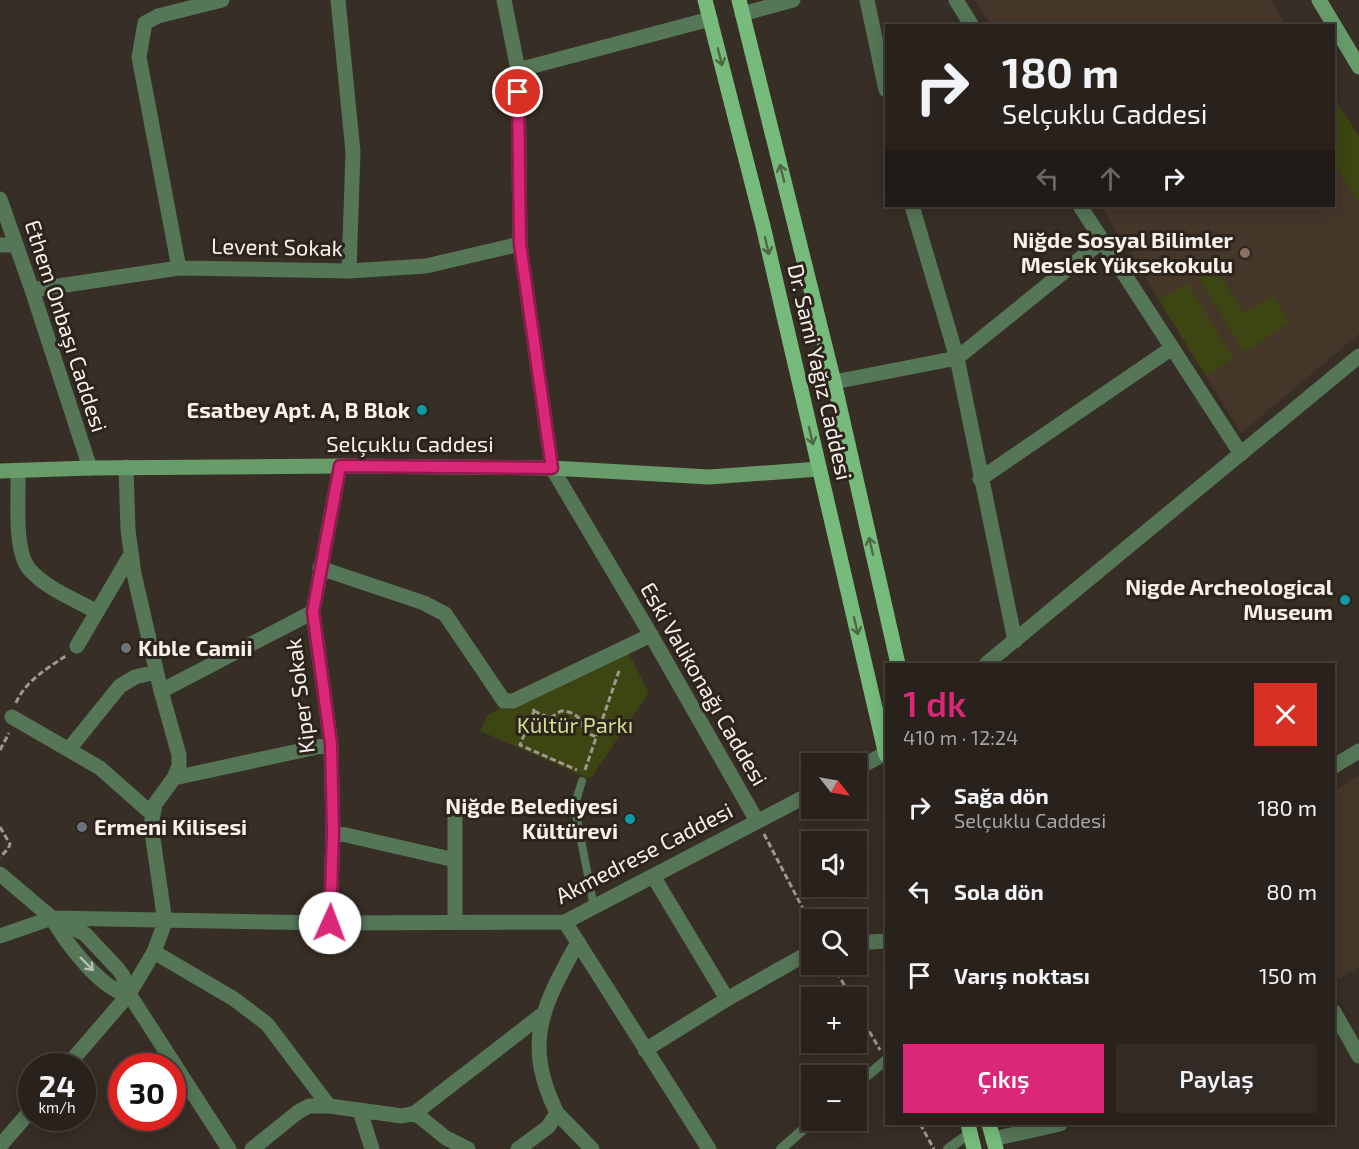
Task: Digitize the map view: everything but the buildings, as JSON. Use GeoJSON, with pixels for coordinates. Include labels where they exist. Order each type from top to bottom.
{"type":"FeatureCollection","features":[{"type":"Feature","properties":{"kind":"main road","name":"Dr. Sami Yağız Caddesi"},"geometry":{"type":"LineString","coordinates":[[705,0],[763,226],[885,750]]}},
{"type":"Feature","properties":{"kind":"main road"},"geometry":{"type":"LineString","coordinates":[[1319,0],[1333,24]]}},
{"type":"Feature","properties":{"kind":"main road","name":"Dr. Sami Yağız Caddesi"},"geometry":{"type":"LineString","coordinates":[[741,7],[834,382],[898,663]]}},
{"type":"Feature","properties":{"kind":"main road"},"geometry":{"type":"LineString","coordinates":[[1335,27],[1359,67]]}},
{"type":"Feature","properties":{"kind":"main road","name":"Selçuklu Caddesi"},"geometry":{"type":"LineString","coordinates":[[0,471],[126,467],[340,466],[552,468],[710,477],[819,469]]}},
{"type":"Feature","properties":{"kind":"main road"},"geometry":{"type":"LineString","coordinates":[[990,1125],[995,1144]]}},
{"type":"Feature","properties":{"kind":"main road"},"geometry":{"type":"LineString","coordinates":[[969,1128],[974,1149]]}},
{"type":"Feature","properties":{"kind":"street"},"geometry":{"type":"LineString","coordinates":[[179,268],[139,57],[144,23],[174,6],[222,0]]}},
{"type":"Feature","properties":{"kind":"street"},"geometry":{"type":"LineString","coordinates":[[338,0],[353,152],[350,271]]}},
{"type":"Feature","properties":{"kind":"street"},"geometry":{"type":"LineString","coordinates":[[504,0],[518,70],[520,244],[552,468]]}},
{"type":"Feature","properties":{"kind":"street"},"geometry":{"type":"LineString","coordinates":[[741,7],[793,0]]}},
{"type":"Feature","properties":{"kind":"street"},"geometry":{"type":"LineString","coordinates":[[867,0],[885,85]]}},
{"type":"Feature","properties":{"kind":"street"},"geometry":{"type":"LineString","coordinates":[[956,0],[971,24]]}},
{"type":"Feature","properties":{"kind":"street"},"geometry":{"type":"LineString","coordinates":[[518,70],[710,19]]}},
{"type":"Feature","properties":{"kind":"street","name":"Ethem Onbaşı Caddesi"},"geometry":{"type":"LineString","coordinates":[[0,199],[90,468]]}},
{"type":"Feature","properties":{"kind":"street"},"geometry":{"type":"LineString","coordinates":[[912,207],[957,358],[980,480],[1015,641]]}},
{"type":"Feature","properties":{"kind":"street"},"geometry":{"type":"LineString","coordinates":[[1081,207],[1241,454]]}},
{"type":"Feature","properties":{"kind":"street"},"geometry":{"type":"LineString","coordinates":[[834,382],[957,358],[1102,241]]}},
{"type":"Feature","properties":{"kind":"street","name":"Levent Sokak"},"geometry":{"type":"LineString","coordinates":[[32,290],[179,268],[350,271],[426,266],[520,244]]}},
{"type":"Feature","properties":{"kind":"street"},"geometry":{"type":"LineString","coordinates":[[0,245],[16,245]]}},
{"type":"Feature","properties":{"kind":"street"},"geometry":{"type":"LineString","coordinates":[[980,480],[1172,348]]}},
{"type":"Feature","properties":{"kind":"street"},"geometry":{"type":"LineString","coordinates":[[987,663],[1359,356]]}},
{"type":"Feature","properties":{"kind":"street","name":"Kiper Sokak"},"geometry":{"type":"LineString","coordinates":[[330,923],[333,832],[331,744],[313,612],[340,466]]}},
{"type":"Feature","properties":{"kind":"street"},"geometry":{"type":"LineString","coordinates":[[79,1053],[129,994],[154,952],[165,922],[151,836],[152,814],[155,804],[174,778],[179,754],[156,672],[131,554],[126,467]]}},
{"type":"Feature","properties":{"kind":"street","name":"Eski Valikonağı Caddesi"},"geometry":{"type":"LineString","coordinates":[[552,468],[757,821]]}},
{"type":"Feature","properties":{"kind":"street"},"geometry":{"type":"LineString","coordinates":[[18,471],[20,540],[23,560],[29,569],[45,583],[97,612]]}},
{"type":"Feature","properties":{"kind":"street"},"geometry":{"type":"LineString","coordinates":[[77,646],[131,554]]}},
{"type":"Feature","properties":{"kind":"street"},"geometry":{"type":"LineString","coordinates":[[320,568],[436,609],[452,622],[504,701],[513,701],[525,696],[651,635]]}},
{"type":"Feature","properties":{"kind":"street"},"geometry":{"type":"LineString","coordinates":[[161,690],[313,612]]}},
{"type":"Feature","properties":{"kind":"street"},"geometry":{"type":"LineString","coordinates":[[69,749],[120,686],[127,680],[156,672]]}},
{"type":"Feature","properties":{"kind":"street"},"geometry":{"type":"LineString","coordinates":[[12,717],[69,749],[112,777],[152,814]]}},
{"type":"Feature","properties":{"kind":"street"},"geometry":{"type":"LineString","coordinates":[[174,778],[331,744]]}},
{"type":"Feature","properties":{"kind":"street"},"geometry":{"type":"LineString","coordinates":[[1335,765],[1359,751]]}},
{"type":"Feature","properties":{"kind":"street"},"geometry":{"type":"LineString","coordinates":[[867,764],[885,754]]}},
{"type":"Feature","properties":{"kind":"street","name":"Akmedrese Caddesi"},"geometry":{"type":"LineString","coordinates":[[52,918],[165,922],[565,922],[801,799]]}},
{"type":"Feature","properties":{"kind":"street"},"geometry":{"type":"LineString","coordinates":[[455,817],[455,922]]}},
{"type":"Feature","properties":{"kind":"street"},"geometry":{"type":"LineString","coordinates":[[333,832],[455,860]]}},
{"type":"Feature","properties":{"kind":"street"},"geometry":{"type":"LineString","coordinates":[[0,874],[52,918],[73,950],[108,985],[129,994],[229,1149]]}},
{"type":"Feature","properties":{"kind":"street"},"geometry":{"type":"LineString","coordinates":[[653,876],[727,999]]}},
{"type":"Feature","properties":{"kind":"street"},"geometry":{"type":"LineString","coordinates":[[0,936],[52,918]]}},
{"type":"Feature","properties":{"kind":"street"},"geometry":{"type":"LineString","coordinates":[[565,922],[709,1149]]}},
{"type":"Feature","properties":{"kind":"street"},"geometry":{"type":"LineString","coordinates":[[867,942],[885,941]]}},
{"type":"Feature","properties":{"kind":"street"},"geometry":{"type":"LineString","coordinates":[[578,942],[553,988],[543,1014],[538,1038],[539,1063],[544,1084],[557,1113],[592,1149]]}},
{"type":"Feature","properties":{"kind":"street"},"geometry":{"type":"LineString","coordinates":[[154,952],[234,999],[267,1024],[329,1106]]}},
{"type":"Feature","properties":{"kind":"street"},"geometry":{"type":"LineString","coordinates":[[645,1050],[727,999],[801,957]]}},
{"type":"Feature","properties":{"kind":"street"},"geometry":{"type":"LineString","coordinates":[[252,1149],[298,1112],[309,1106],[329,1106],[402,1116],[415,1113],[543,1014]]}},
{"type":"Feature","properties":{"kind":"street"},"geometry":{"type":"LineString","coordinates":[[1335,1014],[1359,1056]]}},
{"type":"Feature","properties":{"kind":"street"},"geometry":{"type":"LineString","coordinates":[[867,1076],[885,1061]]}},
{"type":"Feature","properties":{"kind":"street"},"geometry":{"type":"LineString","coordinates":[[360,1111],[372,1149]]}},
{"type":"Feature","properties":{"kind":"street"},"geometry":{"type":"LineString","coordinates":[[415,1113],[446,1138],[468,1149]]}},
{"type":"Feature","properties":{"kind":"street"},"geometry":{"type":"LineString","coordinates":[[518,1149],[549,1127],[557,1113]]}},
{"type":"Feature","properties":{"kind":"street"},"geometry":{"type":"LineString","coordinates":[[0,1146],[18,1125]]}},
{"type":"Feature","properties":{"kind":"street"},"geometry":{"type":"LineString","coordinates":[[995,1144],[1057,1125]]}},
{"type":"Feature","properties":{"kind":"street"},"geometry":{"type":"LineString","coordinates":[[948,1149],[969,1128]]}},
{"type":"Feature","properties":{"kind":"street"},"geometry":{"type":"LineString","coordinates":[[780,1149],[801,1131]]}},
{"type":"Feature","properties":{"kind":"lane"},"geometry":{"type":"LineString","coordinates":[[582,781],[576,801],[576,814],[594,907]]}},
{"type":"Feature","properties":{"kind":"path"},"geometry":{"type":"LineString","coordinates":[[0,750],[9,732],[20,693],[34,679],[77,646]]}},
{"type":"Feature","properties":{"kind":"path"},"geometry":{"type":"LineString","coordinates":[[534,711],[520,745],[584,774],[623,659],[621,649]]}},
{"type":"Feature","properties":{"kind":"path"},"geometry":{"type":"LineString","coordinates":[[525,696],[534,711],[550,718],[561,711],[574,714],[583,724],[583,732],[597,737]]}},
{"type":"Feature","properties":{"kind":"path","name":"Eski Valikonağı Caddesi"},"geometry":{"type":"LineString","coordinates":[[757,821],[803,909]]}},
{"type":"Feature","properties":{"kind":"path"},"geometry":{"type":"LineString","coordinates":[[0,827],[10,844],[0,857]]}},
{"type":"Feature","properties":{"kind":"path"},"geometry":{"type":"LineString","coordinates":[[867,1027],[885,1058]]}},
{"type":"Feature","properties":{"kind":"path"},"geometry":{"type":"LineString","coordinates":[[921,1125],[934,1149]]}},
{"type":"Feature","properties":{"kind":"shaded area"},"geometry":{"type":"Polygon","coordinates":[[[975,0],[1270,0],[1285,24],[990,24],[975,0]]]}},
{"type":"Feature","properties":{"kind":"shaded area","name":"Niğde Sosyal Bilimler Meslek Yüksekokulu"},"geometry":{"type":"Polygon","coordinates":[[[1335,100],[1359,136],[1359,334],[1241,433],[1102,207],[1335,207],[1335,100]]]}},
{"type":"Feature","properties":{"kind":"shaded area"},"geometry":{"type":"Polygon","coordinates":[[[1359,775],[1359,967],[1335,981],[1335,790],[1359,775]]]}},
{"type":"Feature","properties":{"kind":"green space"},"geometry":{"type":"Polygon","coordinates":[[[1335,100],[1359,136],[1359,203],[1335,165],[1335,100]]]}},
{"type":"Feature","properties":{"kind":"green space"},"geometry":{"type":"Polygon","coordinates":[[[1215,267],[1244,313],[1273,295],[1290,323],[1244,352],[1198,277],[1215,267]]]}},
{"type":"Feature","properties":{"kind":"green space"},"geometry":{"type":"Polygon","coordinates":[[[1187,283],[1234,358],[1206,376],[1159,300],[1187,283]]]}},
{"type":"Feature","properties":{"kind":"green space","name":"Kültür Parkı"},"geometry":{"type":"Polygon","coordinates":[[[627,650],[649,693],[590,779],[480,731],[487,716],[505,705],[509,710],[627,650]]]}},
{"type":"Feature","properties":{"kind":"place","name":"Niğde Sosyal Bilimler Meslek Yüksekokulu"},"geometry":{"type":"Point","coordinates":[1245,253]}},
{"type":"Feature","properties":{"kind":"place","name":"Esatbey Apt. A, B Blok"},"geometry":{"type":"Point","coordinates":[422,410]}},
{"type":"Feature","properties":{"kind":"place","name":"Nigde Archeological Museum"},"geometry":{"type":"Point","coordinates":[1345,600]}},
{"type":"Feature","properties":{"kind":"place","name":"Kıble Camii"},"geometry":{"type":"Point","coordinates":[126,648]}},
{"type":"Feature","properties":{"kind":"place","name":"Niğde Belediyesi Kültürevi"},"geometry":{"type":"Point","coordinates":[630,819]}},
{"type":"Feature","properties":{"kind":"place","name":"Ermeni Kilisesi"},"geometry":{"type":"Point","coordinates":[82,827]}},
{"type":"Feature","properties":{"kind":"route"},"geometry":{"type":"LineString","coordinates":[[330,923],[333,832],[331,744],[313,612],[340,466],[552,468],[520,244],[518,92]]}}]}
